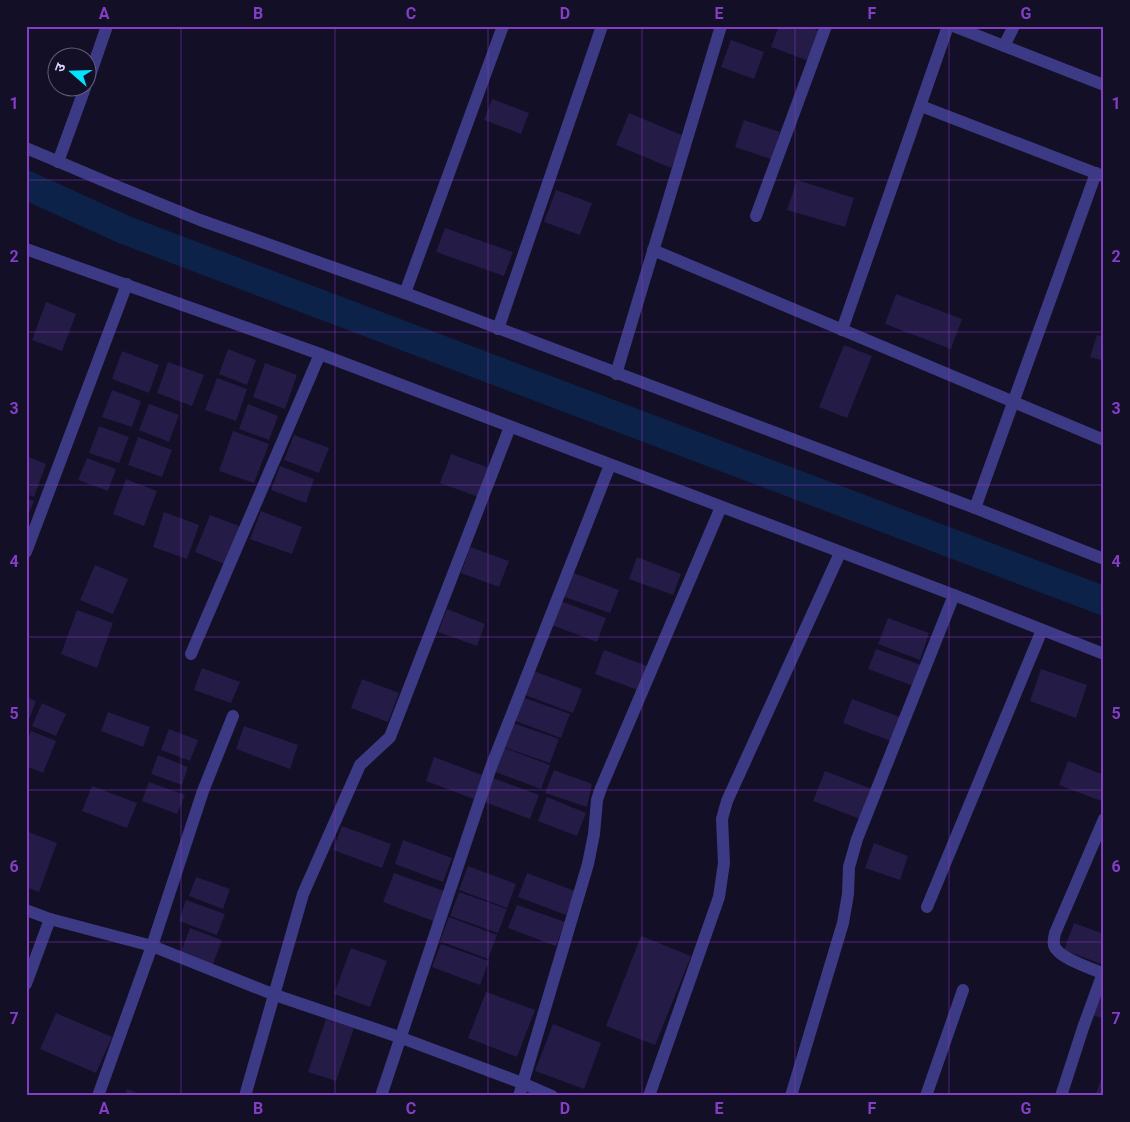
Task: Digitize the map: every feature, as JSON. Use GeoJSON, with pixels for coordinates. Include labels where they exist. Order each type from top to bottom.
{"type":"FeatureCollection","features":[{"type":"Feature","properties":{"kind":"street"},"geometry":{"type":"LineString","coordinates":[[98,52],[107,26]]}},
{"type":"Feature","properties":{"kind":"street"},"geometry":{"type":"LineString","coordinates":[[405,293],[503,26]]}},
{"type":"Feature","properties":{"kind":"street"},"geometry":{"type":"LineString","coordinates":[[498,329],[602,26]]}},
{"type":"Feature","properties":{"kind":"street"},"geometry":{"type":"LineString","coordinates":[[616,374],[721,26]]}},
{"type":"Feature","properties":{"kind":"street"},"geometry":{"type":"LineString","coordinates":[[756,216],[826,26]]}},
{"type":"Feature","properties":{"kind":"street"},"geometry":{"type":"LineString","coordinates":[[842,330],[948,26]]}},
{"type":"Feature","properties":{"kind":"street"},"geometry":{"type":"LineString","coordinates":[[954,26],[1104,85]]}},
{"type":"Feature","properties":{"kind":"street"},"geometry":{"type":"LineString","coordinates":[[1004,46],[1014,26]]}},
{"type":"Feature","properties":{"kind":"street"},"geometry":{"type":"LineString","coordinates":[[58,162],[81,98]]}},
{"type":"Feature","properties":{"kind":"street"},"geometry":{"type":"LineString","coordinates":[[921,106],[1100,175],[975,508]]}},
{"type":"Feature","properties":{"kind":"street"},"geometry":{"type":"LineString","coordinates":[[26,148],[200,220],[405,293],[975,508],[1104,560]]}},
{"type":"Feature","properties":{"kind":"street"},"geometry":{"type":"LineString","coordinates":[[654,250],[1104,440]]}},
{"type":"Feature","properties":{"kind":"street"},"geometry":{"type":"LineString","coordinates":[[27,252],[127,284],[320,354],[1104,654]]}},
{"type":"Feature","properties":{"kind":"street"},"geometry":{"type":"LineString","coordinates":[[26,552],[127,284]]}},
{"type":"Feature","properties":{"kind":"street"},"geometry":{"type":"LineString","coordinates":[[191,654],[320,354]]}},
{"type":"Feature","properties":{"kind":"street"},"geometry":{"type":"LineString","coordinates":[[245,1096],[304,894],[360,765],[390,737],[510,427]]}},
{"type":"Feature","properties":{"kind":"street"},"geometry":{"type":"LineString","coordinates":[[380,1096],[491,766],[610,465]]}},
{"type":"Feature","properties":{"kind":"street"},"geometry":{"type":"LineString","coordinates":[[519,1096],[588,864],[601,788],[722,508]]}},
{"type":"Feature","properties":{"kind":"street"},"geometry":{"type":"LineString","coordinates":[[649,1096],[719,897],[724,864],[722,819],[727,801],[840,553]]}},
{"type":"Feature","properties":{"kind":"street"},"geometry":{"type":"LineString","coordinates":[[791,1096],[843,923],[848,894],[849,867],[857,839],[954,595]]}},
{"type":"Feature","properties":{"kind":"street"},"geometry":{"type":"LineString","coordinates":[[927,907],[944,870],[1042,630]]}},
{"type":"Feature","properties":{"kind":"street"},"geometry":{"type":"LineString","coordinates":[[98,1096],[152,946],[203,791],[233,716]]}},
{"type":"Feature","properties":{"kind":"street"},"geometry":{"type":"LineString","coordinates":[[1061,1096],[1103,974],[1066,957],[1056,949],[1053,942],[1055,933],[1104,819]]}},
{"type":"Feature","properties":{"kind":"street"},"geometry":{"type":"LineString","coordinates":[[26,910],[50,920],[152,946],[275,995],[399,1037],[552,1096]]}},
{"type":"Feature","properties":{"kind":"street"},"geometry":{"type":"LineString","coordinates":[[26,984],[50,920]]}},
{"type":"Feature","properties":{"kind":"street"},"geometry":{"type":"LineString","coordinates":[[926,1096],[962,990]]}},
{"type":"Feature","properties":{"kind":"building"},"geometry":{"type":"Polygon","coordinates":[[[779,26],[807,26],[820,31],[809,61],[771,47],[779,26]]]}},
{"type":"Feature","properties":{"kind":"building"},"geometry":{"type":"Polygon","coordinates":[[[731,40],[764,52],[754,79],[721,67],[731,40]]]}},
{"type":"Feature","properties":{"kind":"building"},"geometry":{"type":"Polygon","coordinates":[[[492,99],[529,113],[521,134],[484,120],[492,99]]]}},
{"type":"Feature","properties":{"kind":"building"},"geometry":{"type":"Polygon","coordinates":[[[629,113],[684,136],[671,168],[616,145],[629,113]]]}},
{"type":"Feature","properties":{"kind":"building"},"geometry":{"type":"Polygon","coordinates":[[[744,120],[780,132],[771,159],[735,147],[744,120]]]}},
{"type":"Feature","properties":{"kind":"building"},"geometry":{"type":"Polygon","coordinates":[[[797,180],[854,198],[845,227],[787,210],[797,180]]]}},
{"type":"Feature","properties":{"kind":"building"},"geometry":{"type":"Polygon","coordinates":[[[556,190],[592,203],[580,235],[544,222],[556,190]]]}},
{"type":"Feature","properties":{"kind":"building"},"geometry":{"type":"Polygon","coordinates":[[[445,228],[513,252],[504,276],[436,252],[445,228]]]}},
{"type":"Feature","properties":{"kind":"building"},"geometry":{"type":"Polygon","coordinates":[[[896,294],[962,319],[951,349],[885,324],[896,294]]]}},
{"type":"Feature","properties":{"kind":"building"},"geometry":{"type":"Polygon","coordinates":[[[46,302],[76,314],[62,351],[32,340],[46,302]]]}},
{"type":"Feature","properties":{"kind":"building"},"geometry":{"type":"Polygon","coordinates":[[[1097,335],[1104,337],[1104,361],[1090,357],[1097,335]]]}},
{"type":"Feature","properties":{"kind":"building"},"geometry":{"type":"Polygon","coordinates":[[[844,345],[872,356],[847,418],[819,407],[844,345]]]}},
{"type":"Feature","properties":{"kind":"building"},"geometry":{"type":"Polygon","coordinates":[[[228,349],[256,360],[247,385],[219,374],[228,349]]]}},
{"type":"Feature","properties":{"kind":"building"},"geometry":{"type":"Polygon","coordinates":[[[122,351],[159,365],[149,393],[112,379],[122,351]]]}},
{"type":"Feature","properties":{"kind":"building"},"geometry":{"type":"Polygon","coordinates":[[[168,362],[204,375],[192,406],[157,393],[168,362]]]}},
{"type":"Feature","properties":{"kind":"building"},"geometry":{"type":"Polygon","coordinates":[[[265,363],[297,375],[285,409],[253,397],[265,363]]]}},
{"type":"Feature","properties":{"kind":"building"},"geometry":{"type":"Polygon","coordinates":[[[217,378],[247,389],[236,421],[205,410],[217,378]]]}},
{"type":"Feature","properties":{"kind":"building"},"geometry":{"type":"Polygon","coordinates":[[[112,390],[141,401],[132,427],[102,417],[112,390]]]}},
{"type":"Feature","properties":{"kind":"building"},"geometry":{"type":"Polygon","coordinates":[[[149,404],[179,415],[169,442],[139,430],[149,404]]]}},
{"type":"Feature","properties":{"kind":"building"},"geometry":{"type":"Polygon","coordinates":[[[248,404],[278,416],[269,440],[239,429],[248,404]]]}},
{"type":"Feature","properties":{"kind":"building"},"geometry":{"type":"Polygon","coordinates":[[[99,426],[129,437],[119,463],[89,453],[99,426]]]}},
{"type":"Feature","properties":{"kind":"building"},"geometry":{"type":"Polygon","coordinates":[[[233,431],[269,444],[254,483],[219,471],[233,431]]]}},
{"type":"Feature","properties":{"kind":"building"},"geometry":{"type":"Polygon","coordinates":[[[294,435],[329,448],[319,473],[284,460],[294,435]]]}},
{"type":"Feature","properties":{"kind":"building"},"geometry":{"type":"Polygon","coordinates":[[[138,437],[172,450],[162,477],[128,465],[138,437]]]}},
{"type":"Feature","properties":{"kind":"building"},"geometry":{"type":"Polygon","coordinates":[[[451,454],[492,469],[481,498],[440,483],[451,454]]]}},
{"type":"Feature","properties":{"kind":"building"},"geometry":{"type":"Polygon","coordinates":[[[26,456],[46,464],[34,497],[26,494],[26,456]]]}},
{"type":"Feature","properties":{"kind":"building"},"geometry":{"type":"Polygon","coordinates":[[[87,458],[116,469],[108,491],[78,480],[87,458]]]}},
{"type":"Feature","properties":{"kind":"building"},"geometry":{"type":"Polygon","coordinates":[[[280,466],[314,479],[306,503],[271,490],[280,466]]]}},
{"type":"Feature","properties":{"kind":"building"},"geometry":{"type":"Polygon","coordinates":[[[126,479],[157,491],[144,526],[113,514],[126,479]]]}},
{"type":"Feature","properties":{"kind":"building"},"geometry":{"type":"Polygon","coordinates":[[[26,498],[34,501],[26,520],[26,498]]]}},
{"type":"Feature","properties":{"kind":"building"},"geometry":{"type":"Polygon","coordinates":[[[261,511],[302,527],[292,554],[250,539],[261,511]]]}},
{"type":"Feature","properties":{"kind":"building"},"geometry":{"type":"Polygon","coordinates":[[[164,512],[199,525],[187,559],[153,547],[164,512]]]}},
{"type":"Feature","properties":{"kind":"building"},"geometry":{"type":"Polygon","coordinates":[[[210,515],[242,527],[227,565],[195,552],[210,515]]]}},
{"type":"Feature","properties":{"kind":"building"},"geometry":{"type":"Polygon","coordinates":[[[470,547],[509,561],[499,587],[461,573],[470,547]]]}},
{"type":"Feature","properties":{"kind":"building"},"geometry":{"type":"Polygon","coordinates":[[[637,557],[681,574],[673,595],[629,579],[637,557]]]}},
{"type":"Feature","properties":{"kind":"building"},"geometry":{"type":"Polygon","coordinates":[[[95,565],[128,579],[113,614],[80,600],[95,565]]]}},
{"type":"Feature","properties":{"kind":"building"},"geometry":{"type":"Polygon","coordinates":[[[571,572],[619,590],[610,613],[562,596],[571,572]]]}},
{"type":"Feature","properties":{"kind":"building"},"geometry":{"type":"Polygon","coordinates":[[[558,600],[606,618],[597,642],[549,624],[558,600]]]}},
{"type":"Feature","properties":{"kind":"building"},"geometry":{"type":"Polygon","coordinates":[[[447,609],[485,624],[477,646],[438,632],[447,609]]]}},
{"type":"Feature","properties":{"kind":"building"},"geometry":{"type":"Polygon","coordinates":[[[77,610],[113,623],[97,668],[61,654],[77,610]]]}},
{"type":"Feature","properties":{"kind":"building"},"geometry":{"type":"Polygon","coordinates":[[[888,618],[929,633],[920,660],[878,644],[888,618]]]}},
{"type":"Feature","properties":{"kind":"building"},"geometry":{"type":"Polygon","coordinates":[[[876,649],[924,666],[916,687],[868,669],[876,649]]]}},
{"type":"Feature","properties":{"kind":"building"},"geometry":{"type":"Polygon","coordinates":[[[604,650],[650,667],[640,691],[595,674],[604,650]]]}},
{"type":"Feature","properties":{"kind":"building"},"geometry":{"type":"Polygon","coordinates":[[[202,668],[240,682],[231,703],[194,690],[202,668]]]}},
{"type":"Feature","properties":{"kind":"building"},"geometry":{"type":"Polygon","coordinates":[[[1041,669],[1087,685],[1076,718],[1030,701],[1041,669]]]}},
{"type":"Feature","properties":{"kind":"building"},"geometry":{"type":"Polygon","coordinates":[[[534,671],[582,689],[573,713],[525,695],[534,671]]]}},
{"type":"Feature","properties":{"kind":"building"},"geometry":{"type":"Polygon","coordinates":[[[362,679],[399,693],[388,722],[351,708],[362,679]]]}},
{"type":"Feature","properties":{"kind":"building"},"geometry":{"type":"Polygon","coordinates":[[[26,697],[36,701],[26,728],[26,697]]]}},
{"type":"Feature","properties":{"kind":"building"},"geometry":{"type":"Polygon","coordinates":[[[522,697],[570,714],[561,738],[513,720],[522,697]]]}},
{"type":"Feature","properties":{"kind":"building"},"geometry":{"type":"Polygon","coordinates":[[[852,699],[900,717],[891,741],[843,723],[852,699]]]}},
{"type":"Feature","properties":{"kind":"building"},"geometry":{"type":"Polygon","coordinates":[[[42,703],[66,714],[56,736],[32,726],[42,703]]]}},
{"type":"Feature","properties":{"kind":"building"},"geometry":{"type":"Polygon","coordinates":[[[108,712],[150,727],[143,747],[101,731],[108,712]]]}},
{"type":"Feature","properties":{"kind":"building"},"geometry":{"type":"Polygon","coordinates":[[[510,722],[559,739],[550,763],[501,746],[510,722]]]}},
{"type":"Feature","properties":{"kind":"building"},"geometry":{"type":"Polygon","coordinates":[[[244,726],[298,745],[290,769],[236,749],[244,726]]]}},
{"type":"Feature","properties":{"kind":"building"},"geometry":{"type":"Polygon","coordinates":[[[169,729],[198,740],[190,761],[161,750],[169,729]]]}},
{"type":"Feature","properties":{"kind":"building"},"geometry":{"type":"Polygon","coordinates":[[[31,731],[56,741],[43,773],[26,766],[26,743],[31,731]]]}},
{"type":"Feature","properties":{"kind":"building"},"geometry":{"type":"Polygon","coordinates":[[[502,747],[550,765],[541,789],[493,771],[502,747]]]}},
{"type":"Feature","properties":{"kind":"building"},"geometry":{"type":"Polygon","coordinates":[[[158,755],[188,767],[182,785],[151,774],[158,755]]]}},
{"type":"Feature","properties":{"kind":"building"},"geometry":{"type":"Polygon","coordinates":[[[434,757],[482,775],[474,799],[426,781],[434,757]]]}},
{"type":"Feature","properties":{"kind":"building"},"geometry":{"type":"Polygon","coordinates":[[[1068,761],[1104,775],[1104,802],[1059,785],[1068,761]]]}},
{"type":"Feature","properties":{"kind":"building"},"geometry":{"type":"Polygon","coordinates":[[[554,770],[592,784],[587,807],[545,793],[554,770]]]}},
{"type":"Feature","properties":{"kind":"building"},"geometry":{"type":"Polygon","coordinates":[[[825,771],[872,789],[860,819],[813,801],[825,771]]]}},
{"type":"Feature","properties":{"kind":"building"},"geometry":{"type":"Polygon","coordinates":[[[490,777],[539,795],[530,819],[482,801],[490,777]]]}},
{"type":"Feature","properties":{"kind":"building"},"geometry":{"type":"Polygon","coordinates":[[[149,782],[185,795],[177,814],[142,801],[149,782]]]}},
{"type":"Feature","properties":{"kind":"building"},"geometry":{"type":"Polygon","coordinates":[[[92,786],[137,803],[127,828],[82,811],[92,786]]]}},
{"type":"Feature","properties":{"kind":"building"},"geometry":{"type":"Polygon","coordinates":[[[547,797],[586,813],[577,836],[538,821],[547,797]]]}},
{"type":"Feature","properties":{"kind":"building"},"geometry":{"type":"Polygon","coordinates":[[[342,826],[391,844],[382,868],[333,850],[342,826]]]}},
{"type":"Feature","properties":{"kind":"building"},"geometry":{"type":"Polygon","coordinates":[[[26,831],[57,843],[39,892],[26,887],[26,831]]]}},
{"type":"Feature","properties":{"kind":"building"},"geometry":{"type":"Polygon","coordinates":[[[403,840],[452,858],[443,882],[395,864],[403,840]]]}},
{"type":"Feature","properties":{"kind":"building"},"geometry":{"type":"Polygon","coordinates":[[[874,843],[908,856],[900,880],[865,868],[874,843]]]}},
{"type":"Feature","properties":{"kind":"building"},"geometry":{"type":"Polygon","coordinates":[[[468,866],[516,884],[507,908],[459,890],[468,866]]]}},
{"type":"Feature","properties":{"kind":"building"},"geometry":{"type":"Polygon","coordinates":[[[394,873],[447,892],[436,922],[383,902],[394,873]]]}},
{"type":"Feature","properties":{"kind":"building"},"geometry":{"type":"Polygon","coordinates":[[[527,873],[575,891],[566,915],[518,897],[527,873]]]}},
{"type":"Feature","properties":{"kind":"building"},"geometry":{"type":"Polygon","coordinates":[[[196,877],[230,889],[223,909],[189,896],[196,877]]]}},
{"type":"Feature","properties":{"kind":"building"},"geometry":{"type":"Polygon","coordinates":[[[459,892],[507,909],[498,933],[450,916],[459,892]]]}},
{"type":"Feature","properties":{"kind":"building"},"geometry":{"type":"Polygon","coordinates":[[[186,900],[225,914],[217,935],[179,921],[186,900]]]}},
{"type":"Feature","properties":{"kind":"building"},"geometry":{"type":"Polygon","coordinates":[[[517,905],[565,922],[556,946],[508,928],[517,905]]]}},
{"type":"Feature","properties":{"kind":"building"},"geometry":{"type":"Polygon","coordinates":[[[449,917],[497,935],[488,959],[440,941],[449,917]]]}},
{"type":"Feature","properties":{"kind":"building"},"geometry":{"type":"Polygon","coordinates":[[[1074,923],[1104,934],[1104,956],[1101,964],[1064,950],[1074,923]]]}},
{"type":"Feature","properties":{"kind":"building"},"geometry":{"type":"Polygon","coordinates":[[[190,928],[222,940],[213,964],[181,952],[190,928]]]}},
{"type":"Feature","properties":{"kind":"building"},"geometry":{"type":"Polygon","coordinates":[[[641,936],[691,956],[655,1045],[606,1026],[641,936]]]}},
{"type":"Feature","properties":{"kind":"building"},"geometry":{"type":"Polygon","coordinates":[[[441,944],[489,961],[480,985],[432,967],[441,944]]]}},
{"type":"Feature","properties":{"kind":"building"},"geometry":{"type":"Polygon","coordinates":[[[351,948],[387,961],[370,1007],[334,994],[351,948]]]}},
{"type":"Feature","properties":{"kind":"building"},"geometry":{"type":"Polygon","coordinates":[[[1104,985],[1104,1019],[1093,1015],[1104,985]]]}},
{"type":"Feature","properties":{"kind":"building"},"geometry":{"type":"Polygon","coordinates":[[[486,992],[535,1010],[517,1057],[468,1038],[486,992]]]}},
{"type":"Feature","properties":{"kind":"building"},"geometry":{"type":"Polygon","coordinates":[[[56,1013],[112,1037],[96,1073],[40,1049],[56,1013]]]}},
{"type":"Feature","properties":{"kind":"building"},"geometry":{"type":"Polygon","coordinates":[[[326,1019],[354,1028],[336,1081],[308,1072],[326,1019]]]}},
{"type":"Feature","properties":{"kind":"building"},"geometry":{"type":"Polygon","coordinates":[[[553,1024],[601,1043],[584,1089],[535,1071],[553,1024]]]}},
{"type":"Feature","properties":{"kind":"building"},"geometry":{"type":"Polygon","coordinates":[[[1104,1072],[1104,1096],[1095,1096],[1104,1072]]]}},
{"type":"Feature","properties":{"kind":"building"},"geometry":{"type":"Polygon","coordinates":[[[127,1089],[144,1096],[125,1096],[127,1089]]]}},
{"type":"Feature","properties":{"kind":"building"},"geometry":{"type":"Polygon","coordinates":[[[730,1092],[741,1096],[729,1096],[730,1092]]]}},
{"type":"Feature","properties":{"kind":"waterway"},"geometry":{"type":"LineString","coordinates":[[26,185],[125,230],[1104,601]]}}]}
